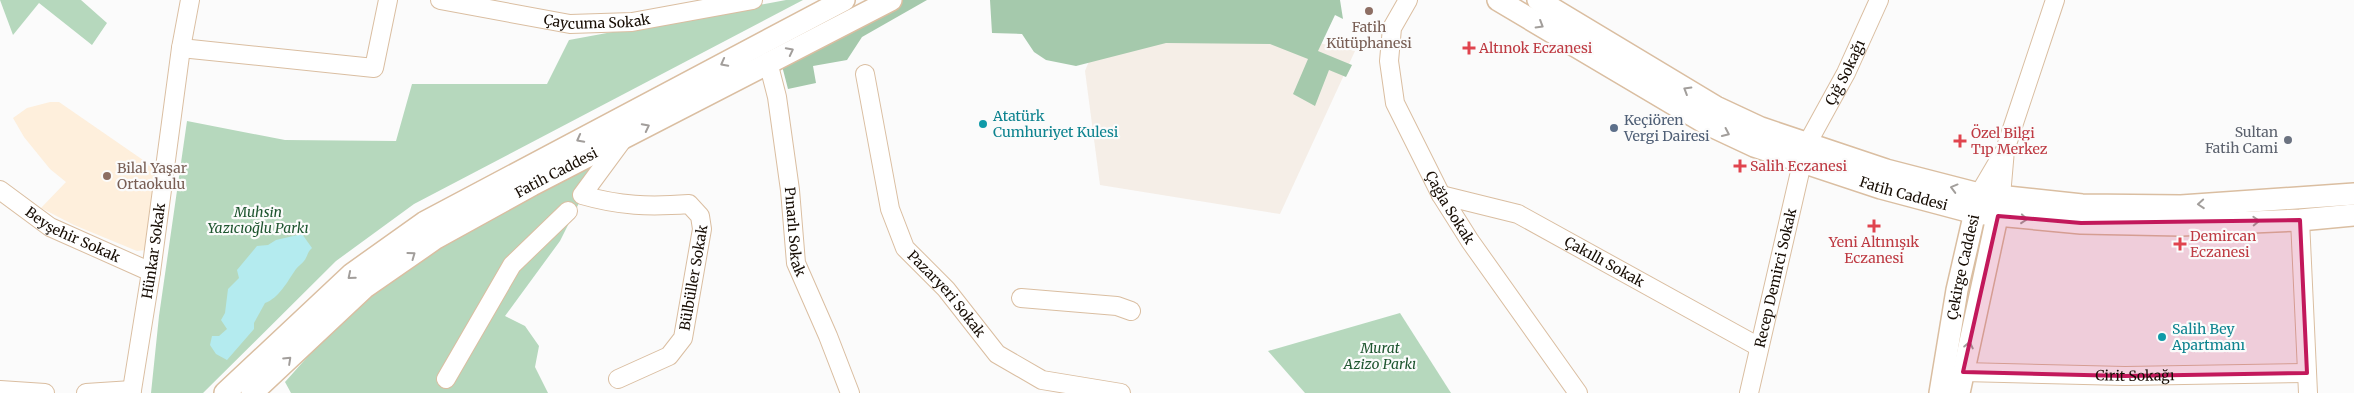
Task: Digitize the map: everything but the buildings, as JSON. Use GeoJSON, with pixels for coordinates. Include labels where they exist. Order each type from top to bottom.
{"type":"FeatureCollection","features":[{"type":"Feature","properties":{"kind":"main road","name":"Fatih Caddesi"},"geometry":{"type":"LineString","coordinates":[[225,393],[352,274],[426,222],[844,0]]}},
{"type":"Feature","properties":{"kind":"main road","name":"Fatih Caddesi"},"geometry":{"type":"LineString","coordinates":[[252,393],[364,288],[436,238],[768,62],[892,0]]}},
{"type":"Feature","properties":{"kind":"main road","name":"Fatih Caddesi"},"geometry":{"type":"LineString","coordinates":[[1498,0],[1708,124],[1754,146],[1805,153]]}},
{"type":"Feature","properties":{"kind":"main road","name":"Fatih Caddesi"},"geometry":{"type":"LineString","coordinates":[[1538,0],[1716,107],[1761,128],[1805,153],[1881,188],[2000,206],[2181,206],[2354,194]]}},
{"type":"Feature","properties":{"kind":"main road","name":"Çekirge Caddesi"},"geometry":{"type":"LineString","coordinates":[[1940,393],[1957,290],[1977,204]]}},
{"type":"Feature","properties":{"kind":"main road","name":"Fatih Caddesi"},"geometry":{"type":"LineString","coordinates":[[2000,206],[2081,223],[2181,225],[2300,220],[2354,215]]}},
{"type":"Feature","properties":{"kind":"main road","name":"Çekirge Caddesi"},"geometry":{"type":"LineString","coordinates":[[1959,393],[2000,206]]}},
{"type":"Feature","properties":{"kind":"street","name":"Hünkar Sokak"},"geometry":{"type":"LineString","coordinates":[[130,391],[151,272],[181,48],[190,0]]}},
{"type":"Feature","properties":{"kind":"street"},"geometry":{"type":"LineString","coordinates":[[181,48],[374,68],[388,0]]}},
{"type":"Feature","properties":{"kind":"street","name":"Çaycuma Sokak"},"geometry":{"type":"LineString","coordinates":[[440,0],[570,24],[632,22],[690,6],[753,0]]}},
{"type":"Feature","properties":{"kind":"street","name":"Çağla Sokak"},"geometry":{"type":"LineString","coordinates":[[1408,0],[1392,28],[1388,61],[1395,103],[1441,195],[1470,241],[1578,393]]}},
{"type":"Feature","properties":{"kind":"street","name":"Çığ Sokağı"},"geometry":{"type":"LineString","coordinates":[[1805,153],[1846,73],[1879,0]]}},
{"type":"Feature","properties":{"kind":"street","name":"Çekirge Caddesi"},"geometry":{"type":"LineString","coordinates":[[1977,204],[2005,150],[2055,0]]}},
{"type":"Feature","properties":{"kind":"street","name":"Pınarlı Sokak"},"geometry":{"type":"LineString","coordinates":[[768,62],[777,97],[790,190],[796,263],[828,336],[850,393]]}},
{"type":"Feature","properties":{"kind":"street","name":"Pazaryeri Sokak"},"geometry":{"type":"LineString","coordinates":[[864,74],[890,209],[905,248],[946,289],[997,354],[1042,380],[1121,393]]}},
{"type":"Feature","properties":{"kind":"street","name":"Bülbüller Sokak"},"geometry":{"type":"LineString","coordinates":[[618,379],[669,356],[683,338],[702,230],[700,216],[689,204],[646,207],[602,201],[582,195],[624,138]]}},
{"type":"Feature","properties":{"kind":"street","name":"Çekirge Caddesi"},"geometry":{"type":"LineString","coordinates":[[2000,206],[2005,150]]}},
{"type":"Feature","properties":{"kind":"street","name":"Recep Demirci Sokak"},"geometry":{"type":"LineString","coordinates":[[1749,393],[1805,153]]}},
{"type":"Feature","properties":{"kind":"street","name":"Beyşehir Sokak"},"geometry":{"type":"LineString","coordinates":[[0,190],[50,228],[151,272]]}},
{"type":"Feature","properties":{"kind":"street","name":"Çakıllı Sokak"},"geometry":{"type":"LineString","coordinates":[[1441,195],[1518,214],[1759,347]]}},
{"type":"Feature","properties":{"kind":"street"},"geometry":{"type":"LineString","coordinates":[[446,379],[512,264],[568,211]]}},
{"type":"Feature","properties":{"kind":"street"},"geometry":{"type":"LineString","coordinates":[[2300,220],[2308,393]]}},
{"type":"Feature","properties":{"kind":"street"},"geometry":{"type":"LineString","coordinates":[[1021,298],[1117,306],[1131,311]]}},
{"type":"Feature","properties":{"kind":"street","name":"Cirit Sokağı"},"geometry":{"type":"LineString","coordinates":[[1963,372],[2123,385],[2307,374]]}},
{"type":"Feature","properties":{"kind":"street"},"geometry":{"type":"LineString","coordinates":[[0,390],[45,393]]}},
{"type":"Feature","properties":{"kind":"street"},"geometry":{"type":"LineString","coordinates":[[86,393],[130,391]]}},
{"type":"Feature","properties":{"kind":"highlighted area"},"geometry":{"type":"Polygon","coordinates":[[[1998,216],[2081,223],[2300,220],[2307,373],[2125,376],[1963,372],[1998,216]]]}},
{"type":"Feature","properties":{"kind":"shaded area"},"geometry":{"type":"Polygon","coordinates":[[[1266,31],[1355,51],[1280,214],[1100,185],[1085,71],[1096,44],[1266,31]]]}},
{"type":"Feature","properties":{"kind":"shaded area","name":"Bilal Yaşar Ortaokulu"},"geometry":{"type":"Polygon","coordinates":[[[50,102],[59,102],[156,169],[146,250],[137,251],[74,225],[41,208],[66,182],[50,169],[24,137],[13,118],[27,108],[50,102]]]}},
{"type":"Feature","properties":{"kind":"green space"},"geometry":{"type":"Polygon","coordinates":[[[0,0],[81,0],[107,23],[92,45],[39,3],[13,35],[0,0]]]}},
{"type":"Feature","properties":{"kind":"green space","name":"Muhsin Yazıcıoğlu Parkı"},"geometry":{"type":"Polygon","coordinates":[[[786,0],[803,0],[414,204],[336,261],[203,393],[151,393],[159,316],[187,121],[285,140],[396,141],[412,84],[547,84],[569,40],[786,0]]]}},
{"type":"Feature","properties":{"kind":"green space"},"geometry":{"type":"Polygon","coordinates":[[[903,0],[927,0],[862,37],[847,60],[813,66],[816,83],[788,89],[781,62],[903,0]]]}},
{"type":"Feature","properties":{"kind":"green space"},"geometry":{"type":"Polygon","coordinates":[[[990,0],[1340,0],[1343,19],[1335,15],[1318,51],[1352,65],[1346,77],[1329,70],[1315,106],[1293,94],[1308,59],[1270,44],[1166,43],[1076,66],[1046,60],[1034,52],[1022,34],[992,33],[990,0]]]}},
{"type":"Feature","properties":{"kind":"green space"},"geometry":{"type":"Polygon","coordinates":[[[603,155],[560,241],[505,316],[525,326],[539,346],[535,367],[548,393],[291,393],[285,382],[335,326],[438,241],[603,155]]]}},
{"type":"Feature","properties":{"kind":"green space","name":"Murat Azizo Parkı"},"geometry":{"type":"Polygon","coordinates":[[[1400,313],[1451,393],[1305,393],[1268,351],[1400,313]]]}},
{"type":"Feature","properties":{"kind":"water"},"geometry":{"type":"Polygon","coordinates":[[[302,234],[312,248],[304,261],[279,293],[265,303],[254,323],[254,329],[227,360],[216,354],[210,345],[212,336],[219,336],[227,329],[221,320],[225,313],[228,289],[239,278],[237,270],[257,246],[268,245],[276,240],[302,234]]]}},
{"type":"Feature","properties":{"kind":"place","name":"Fatih Kütüphanesi"},"geometry":{"type":"Point","coordinates":[1369,11]}},
{"type":"Feature","properties":{"kind":"place","name":"Altınok Eczanesi"},"geometry":{"type":"Point","coordinates":[1469,48]}},
{"type":"Feature","properties":{"kind":"place","name":"Atatürk Cumhuriyet Kulesi"},"geometry":{"type":"Point","coordinates":[983,124]}},
{"type":"Feature","properties":{"kind":"place","name":"Keçiören Vergi Dairesi"},"geometry":{"type":"Point","coordinates":[1614,128]}},
{"type":"Feature","properties":{"kind":"place","name":"Sultan Fatih Cami"},"geometry":{"type":"Point","coordinates":[2288,140]}},
{"type":"Feature","properties":{"kind":"place","name":"Özel Bilgi Tıp Merkez"},"geometry":{"type":"Point","coordinates":[1960,141]}},
{"type":"Feature","properties":{"kind":"place","name":"Salih Eczanesi"},"geometry":{"type":"Point","coordinates":[1740,166]}},
{"type":"Feature","properties":{"kind":"place","name":"Bilal Yaşar Ortaokulu"},"geometry":{"type":"Point","coordinates":[107,176]}},
{"type":"Feature","properties":{"kind":"place","name":"Yeni Altınışık Eczanesi"},"geometry":{"type":"Point","coordinates":[1874,226]}},
{"type":"Feature","properties":{"kind":"place","name":"Demircan Eczanesi"},"geometry":{"type":"Point","coordinates":[2180,244]}},
{"type":"Feature","properties":{"kind":"place","name":"Salih Bey Apartmanı"},"geometry":{"type":"Point","coordinates":[2162,337]}}]}
